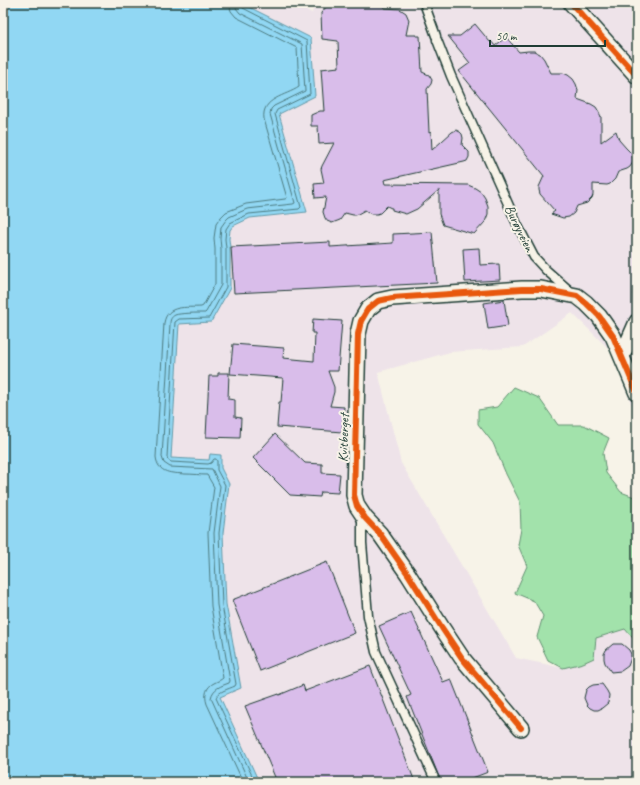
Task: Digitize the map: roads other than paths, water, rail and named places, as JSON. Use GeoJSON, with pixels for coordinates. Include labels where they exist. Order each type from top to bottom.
{"type":"FeatureCollection","features":[{"type":"Feature","properties":{"kind":"street"},"geometry":{"type":"LineString","coordinates":[[571,3],[637,76]]}},
{"type":"Feature","properties":{"kind":"street","name":"Kvitberget"},"geometry":{"type":"LineString","coordinates":[[521,728],[462,658],[408,574],[380,534],[357,506],[354,495],[358,334],[361,321],[368,309],[378,302],[392,298],[522,289],[541,289],[577,296]]}},
{"type":"Feature","properties":{"kind":"street","name":"Burøyveien"},"geometry":{"type":"LineString","coordinates":[[577,296],[600,316],[613,336],[637,393]]}},
{"type":"Feature","properties":{"kind":"street"},"geometry":{"type":"LineString","coordinates":[[622,356],[637,322]]}},
{"type":"Feature","properties":{"kind":"lane","name":"Burøyveien"},"geometry":{"type":"LineString","coordinates":[[424,3],[451,76],[517,224],[534,257],[564,287],[577,296]]}},
{"type":"Feature","properties":{"kind":"lane"},"geometry":{"type":"LineString","coordinates":[[362,513],[362,543],[368,616],[376,652],[436,782]]}},
{"type":"Feature","properties":{"kind":"water"},"geometry":{"type":"Polygon","coordinates":[[[3,3],[241,3],[311,38],[315,96],[279,114],[307,212],[250,218],[233,226],[230,230],[229,239],[230,288],[211,322],[179,324],[171,458],[209,460],[210,454],[221,455],[221,468],[229,484],[223,533],[226,604],[241,688],[220,697],[259,782],[3,782],[3,3]]]}}]}
